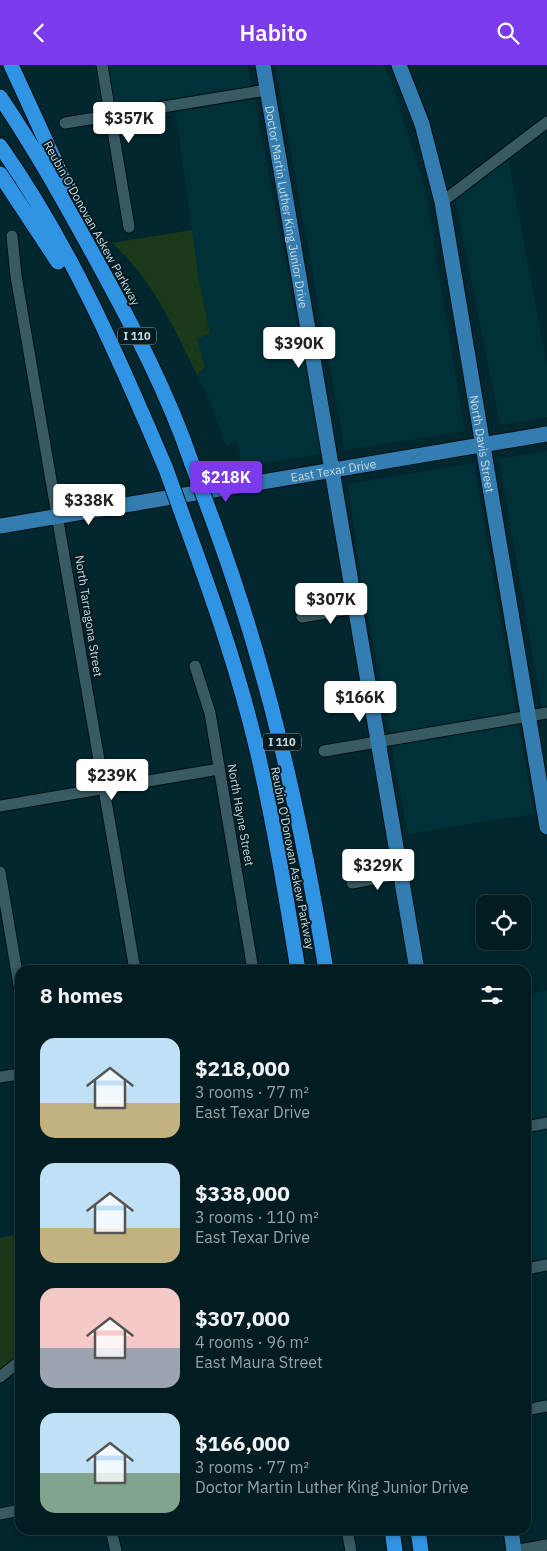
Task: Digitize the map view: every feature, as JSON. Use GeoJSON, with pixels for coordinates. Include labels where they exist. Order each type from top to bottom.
{"type":"FeatureCollection","features":[{"type":"Feature","properties":{"kind":"highway"},"geometry":{"type":"LineString","coordinates":[[11,65],[66,185],[71,213]]}},
{"type":"Feature","properties":{"kind":"highway","name":"Reubin O'Donovan Askew Parkway"},"geometry":{"type":"LineString","coordinates":[[0,97],[30,142],[71,213],[164,391],[192,464],[238,588],[276,720],[306,853],[325,965]]}},
{"type":"Feature","properties":{"kind":"highway","name":"Reubin O'Donovan Askew Parkway"},"geometry":{"type":"LineString","coordinates":[[0,146],[73,268],[104,325],[166,469],[214,600],[256,748],[277,847],[297,965]]}},
{"type":"Feature","properties":{"kind":"highway"},"geometry":{"type":"LineString","coordinates":[[0,174],[56,257],[129,384]]}},
{"type":"Feature","properties":{"kind":"highway"},"geometry":{"type":"LineString","coordinates":[[393,1535],[395,1551]]}},
{"type":"Feature","properties":{"kind":"highway"},"geometry":{"type":"LineString","coordinates":[[419,1535],[421,1551]]}},
{"type":"Feature","properties":{"kind":"main road","name":"Doctor Martin Luther King Junior Drive"},"geometry":{"type":"LineString","coordinates":[[263,65],[416,965]]}},
{"type":"Feature","properties":{"kind":"main road","name":"North Davis Street"},"geometry":{"type":"LineString","coordinates":[[399,65],[422,124],[442,202],[547,827]]}},
{"type":"Feature","properties":{"kind":"main road","name":"East Texar Drive"},"geometry":{"type":"LineString","coordinates":[[0,526],[547,434]]}},
{"type":"Feature","properties":{"kind":"main road"},"geometry":{"type":"LineString","coordinates":[[512,1535],[514,1551]]}},
{"type":"Feature","properties":{"kind":"street"},"geometry":{"type":"LineString","coordinates":[[102,65],[129,227]]}},
{"type":"Feature","properties":{"kind":"street"},"geometry":{"type":"LineString","coordinates":[[65,123],[110,114],[267,90]]}},
{"type":"Feature","properties":{"kind":"street"},"geometry":{"type":"LineString","coordinates":[[442,202],[547,122]]}},
{"type":"Feature","properties":{"kind":"street","name":"North Tarragona Street"},"geometry":{"type":"LineString","coordinates":[[12,237],[16,276],[134,965]]}},
{"type":"Feature","properties":{"kind":"street"},"geometry":{"type":"LineString","coordinates":[[302,617],[355,608]]}},
{"type":"Feature","properties":{"kind":"street","name":"North Hayne Street"},"geometry":{"type":"LineString","coordinates":[[195,666],[210,713],[252,965]]}},
{"type":"Feature","properties":{"kind":"street"},"geometry":{"type":"LineString","coordinates":[[324,751],[547,713]]}},
{"type":"Feature","properties":{"kind":"street"},"geometry":{"type":"LineString","coordinates":[[0,806],[219,769]]}},
{"type":"Feature","properties":{"kind":"street"},"geometry":{"type":"LineString","coordinates":[[0,872],[16,965]]}},
{"type":"Feature","properties":{"kind":"street"},"geometry":{"type":"LineString","coordinates":[[352,883],[400,874]]}},
{"type":"Feature","properties":{"kind":"street"},"geometry":{"type":"LineString","coordinates":[[0,1077],[15,1075]]}},
{"type":"Feature","properties":{"kind":"street"},"geometry":{"type":"LineString","coordinates":[[531,1126],[547,1123]]}},
{"type":"Feature","properties":{"kind":"street"},"geometry":{"type":"LineString","coordinates":[[531,1268],[547,1265]]}},
{"type":"Feature","properties":{"kind":"street"},"geometry":{"type":"LineString","coordinates":[[0,1377],[15,1365]]}},
{"type":"Feature","properties":{"kind":"street"},"geometry":{"type":"LineString","coordinates":[[531,1409],[547,1406]]}},
{"type":"Feature","properties":{"kind":"street"},"geometry":{"type":"LineString","coordinates":[[0,1514],[15,1511]]}},
{"type":"Feature","properties":{"kind":"street"},"geometry":{"type":"LineString","coordinates":[[112,1535],[116,1551]]}},
{"type":"Feature","properties":{"kind":"street"},"geometry":{"type":"LineString","coordinates":[[348,1535],[351,1551]]}},
{"type":"Feature","properties":{"kind":"street"},"geometry":{"type":"LineString","coordinates":[[514,1551],[547,1545]]}},
{"type":"Feature","properties":{"kind":"shaded area"},"geometry":{"type":"Polygon","coordinates":[[[94,65],[98,65],[105,110],[101,111],[94,65]]]}},
{"type":"Feature","properties":{"kind":"shaded area"},"geometry":{"type":"Polygon","coordinates":[[[107,65],[248,65],[252,88],[114,108],[107,65]]]}},
{"type":"Feature","properties":{"kind":"shaded area"},"geometry":{"type":"Polygon","coordinates":[[[275,65],[383,65],[390,77],[425,189],[465,431],[345,450],[275,65]]]}},
{"type":"Feature","properties":{"kind":"shaded area"},"geometry":{"type":"Polygon","coordinates":[[[254,97],[322,454],[243,466],[237,443],[226,446],[210,402],[197,375],[205,367],[197,339],[210,333],[199,280],[175,109],[254,97]]]}},
{"type":"Feature","properties":{"kind":"shaded area"},"geometry":{"type":"Polygon","coordinates":[[[508,158],[547,366],[547,417],[500,425],[455,198],[508,158]]]}},
{"type":"Feature","properties":{"kind":"shaded area"},"geometry":{"type":"Polygon","coordinates":[[[547,451],[547,708],[542,709],[499,459],[547,451]]]}},
{"type":"Feature","properties":{"kind":"shaded area"},"geometry":{"type":"Polygon","coordinates":[[[474,463],[516,713],[390,734],[360,572],[348,484],[474,463]]]}},
{"type":"Feature","properties":{"kind":"shaded area"},"geometry":{"type":"Polygon","coordinates":[[[518,723],[534,814],[408,834],[391,744],[518,723]]]}},
{"type":"Feature","properties":{"kind":"shaded area"},"geometry":{"type":"Polygon","coordinates":[[[547,991],[547,1118],[531,1121],[531,994],[547,991]]]}},
{"type":"Feature","properties":{"kind":"shaded area"},"geometry":{"type":"Polygon","coordinates":[[[547,1128],[547,1260],[531,1263],[531,1131],[547,1128]]]}},
{"type":"Feature","properties":{"kind":"green space"},"geometry":{"type":"Polygon","coordinates":[[[192,230],[199,280],[210,333],[197,339],[205,367],[197,375],[151,288],[112,243],[192,230]]]}},
{"type":"Feature","properties":{"kind":"green space"},"geometry":{"type":"Polygon","coordinates":[[[15,1235],[15,1359],[0,1371],[0,1238],[15,1235]]]}}]}
